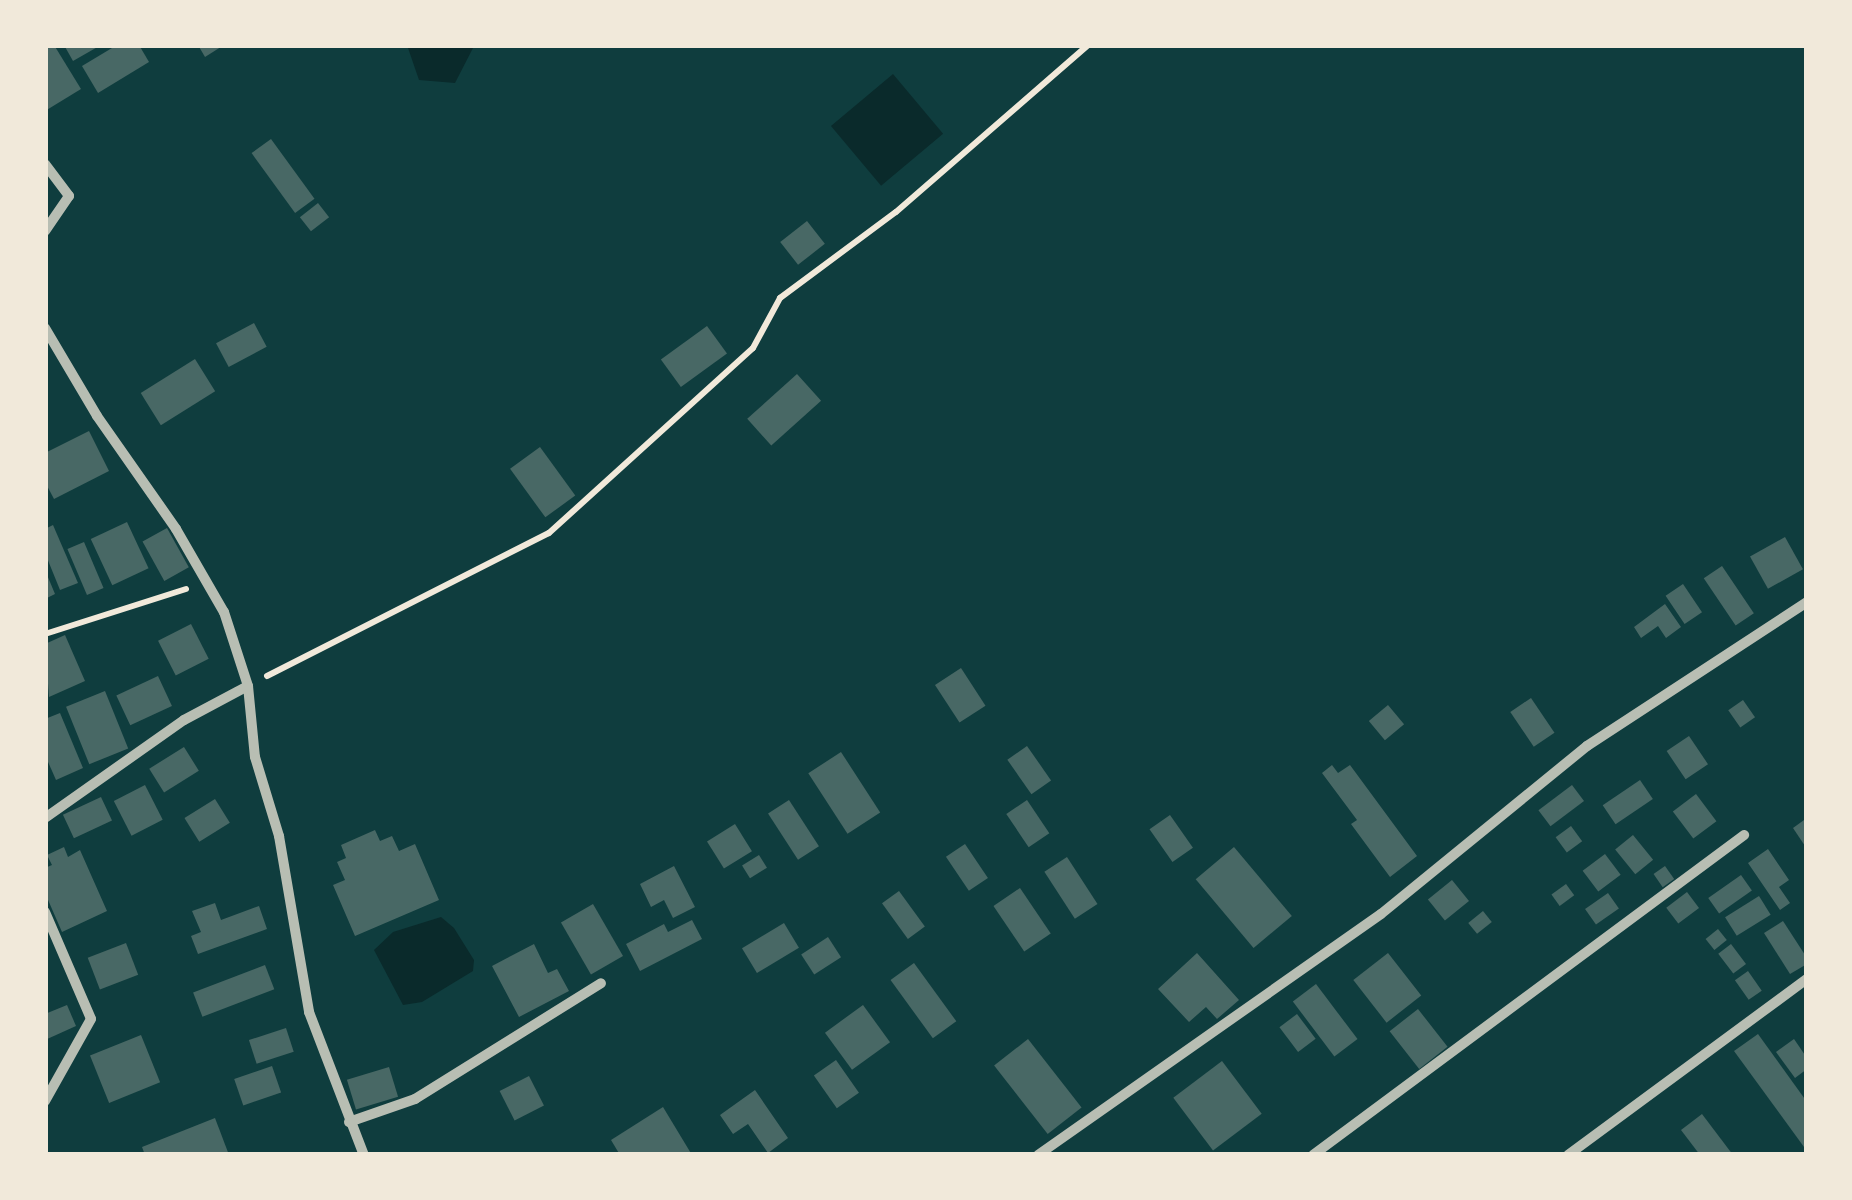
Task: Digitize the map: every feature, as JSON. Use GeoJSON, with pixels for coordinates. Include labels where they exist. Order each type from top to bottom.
{"type":"FeatureCollection","features":[{"type":"Feature","properties":{"kind":"street"},"geometry":{"type":"LineString","coordinates":[[45,164],[69,196],[45,231]]}},
{"type":"Feature","properties":{"kind":"street"},"geometry":{"type":"LineString","coordinates":[[45,328],[96,416],[176,528],[224,612],[248,686],[255,757],[278,836],[309,1012],[364,1155]]}},
{"type":"Feature","properties":{"kind":"street"},"geometry":{"type":"LineString","coordinates":[[1038,1155],[1381,914],[1587,746],[1807,602]]}},
{"type":"Feature","properties":{"kind":"street"},"geometry":{"type":"LineString","coordinates":[[45,818],[184,720],[248,686]]}},
{"type":"Feature","properties":{"kind":"street"},"geometry":{"type":"LineString","coordinates":[[1314,1155],[1744,835]]}},
{"type":"Feature","properties":{"kind":"street"},"geometry":{"type":"LineString","coordinates":[[45,912],[92,1019],[45,1101]]}},
{"type":"Feature","properties":{"kind":"street"},"geometry":{"type":"LineString","coordinates":[[1568,1155],[1807,979]]}},
{"type":"Feature","properties":{"kind":"street"},"geometry":{"type":"LineString","coordinates":[[349,1122],[415,1099],[601,983]]}},
{"type":"Feature","properties":{"kind":"path"},"geometry":{"type":"LineString","coordinates":[[248,686],[549,533],[754,348],[780,298],[896,212],[1088,45]]}},
{"type":"Feature","properties":{"kind":"path"},"geometry":{"type":"LineString","coordinates":[[45,634],[207,582]]}},
{"type":"Feature","properties":{"kind":"water"},"geometry":{"type":"Polygon","coordinates":[[[407,45],[473,48],[455,83],[419,80],[407,45]]]}},
{"type":"Feature","properties":{"kind":"water"},"geometry":{"type":"Polygon","coordinates":[[[893,74],[943,134],[881,186],[831,126],[893,74]]]}},
{"type":"Feature","properties":{"kind":"water"},"geometry":{"type":"Polygon","coordinates":[[[441,917],[454,928],[474,960],[473,971],[422,1002],[403,1005],[374,950],[393,932],[441,917]]]}},
{"type":"Feature","properties":{"kind":"building"},"geometry":{"type":"Polygon","coordinates":[[[45,45],[54,45],[81,89],[45,111],[45,45]]]}},
{"type":"Feature","properties":{"kind":"building"},"geometry":{"type":"Polygon","coordinates":[[[64,45],[101,45],[73,61],[64,45]]]}},
{"type":"Feature","properties":{"kind":"building"},"geometry":{"type":"Polygon","coordinates":[[[117,45],[139,45],[149,62],[98,93],[82,66],[117,45]]]}},
{"type":"Feature","properties":{"kind":"building"},"geometry":{"type":"Polygon","coordinates":[[[198,45],[224,45],[205,57],[198,45]]]}},
{"type":"Feature","properties":{"kind":"building"},"geometry":{"type":"Polygon","coordinates":[[[271,139],[314,199],[295,213],[252,153],[271,139]]]}},
{"type":"Feature","properties":{"kind":"building"},"geometry":{"type":"Polygon","coordinates":[[[318,203],[329,217],[311,231],[300,217],[318,203]]]}},
{"type":"Feature","properties":{"kind":"building"},"geometry":{"type":"Polygon","coordinates":[[[807,221],[825,244],[798,265],[780,242],[807,221]]]}},
{"type":"Feature","properties":{"kind":"building"},"geometry":{"type":"Polygon","coordinates":[[[254,323],[267,347],[229,367],[216,343],[254,323]]]}},
{"type":"Feature","properties":{"kind":"building"},"geometry":{"type":"Polygon","coordinates":[[[707,326],[727,354],[681,387],[661,360],[707,326]]]}},
{"type":"Feature","properties":{"kind":"building"},"geometry":{"type":"Polygon","coordinates":[[[195,359],[215,391],[161,425],[141,393],[195,359]]]}},
{"type":"Feature","properties":{"kind":"building"},"geometry":{"type":"Polygon","coordinates":[[[797,374],[821,401],[771,446],[747,419],[797,374]]]}},
{"type":"Feature","properties":{"kind":"building"},"geometry":{"type":"Polygon","coordinates":[[[89,431],[109,471],[54,499],[45,482],[45,453],[89,431]]]}},
{"type":"Feature","properties":{"kind":"building"},"geometry":{"type":"Polygon","coordinates":[[[540,447],[575,496],[545,517],[510,469],[540,447]]]}},
{"type":"Feature","properties":{"kind":"building"},"geometry":{"type":"Polygon","coordinates":[[[127,522],[149,568],[112,585],[91,539],[127,522]]]}},
{"type":"Feature","properties":{"kind":"building"},"geometry":{"type":"Polygon","coordinates":[[[53,525],[78,583],[60,590],[45,553],[45,529],[53,525]]]}},
{"type":"Feature","properties":{"kind":"building"},"geometry":{"type":"Polygon","coordinates":[[[167,528],[189,567],[164,581],[143,542],[167,528]]]}},
{"type":"Feature","properties":{"kind":"building"},"geometry":{"type":"Polygon","coordinates":[[[1785,537],[1803,569],[1768,589],[1750,556],[1785,537]]]}},
{"type":"Feature","properties":{"kind":"building"},"geometry":{"type":"Polygon","coordinates":[[[84,542],[104,588],[87,595],[67,549],[84,542]]]}},
{"type":"Feature","properties":{"kind":"building"},"geometry":{"type":"Polygon","coordinates":[[[1722,566],[1754,613],[1736,626],[1704,578],[1722,566]]]}},
{"type":"Feature","properties":{"kind":"building"},"geometry":{"type":"Polygon","coordinates":[[[45,570],[55,594],[45,599],[45,570]]]}},
{"type":"Feature","properties":{"kind":"building"},"geometry":{"type":"Polygon","coordinates":[[[1683,584],[1702,612],[1685,624],[1666,596],[1683,584]]]}},
{"type":"Feature","properties":{"kind":"building"},"geometry":{"type":"Polygon","coordinates":[[[1665,604],[1681,627],[1666,638],[1658,626],[1641,638],[1634,627],[1665,604]]]}},
{"type":"Feature","properties":{"kind":"building"},"geometry":{"type":"Polygon","coordinates":[[[191,624],[209,659],[176,676],[158,641],[191,624]]]}},
{"type":"Feature","properties":{"kind":"building"},"geometry":{"type":"Polygon","coordinates":[[[65,635],[85,681],[49,697],[45,644],[65,635]]]}},
{"type":"Feature","properties":{"kind":"building"},"geometry":{"type":"Polygon","coordinates":[[[961,668],[986,706],[960,723],[935,685],[961,668]]]}},
{"type":"Feature","properties":{"kind":"building"},"geometry":{"type":"Polygon","coordinates":[[[158,676],[172,706],[130,725],[116,695],[158,676]]]}},
{"type":"Feature","properties":{"kind":"building"},"geometry":{"type":"Polygon","coordinates":[[[105,691],[128,748],[89,764],[66,707],[105,691]]]}},
{"type":"Feature","properties":{"kind":"building"},"geometry":{"type":"Polygon","coordinates":[[[1531,698],[1554,733],[1534,747],[1510,712],[1531,698]]]}},
{"type":"Feature","properties":{"kind":"building"},"geometry":{"type":"Polygon","coordinates":[[[1743,700],[1755,717],[1740,728],[1728,710],[1743,700]]]}},
{"type":"Feature","properties":{"kind":"building"},"geometry":{"type":"Polygon","coordinates":[[[1388,705],[1404,724],[1385,740],[1369,721],[1388,705]]]}},
{"type":"Feature","properties":{"kind":"building"},"geometry":{"type":"Polygon","coordinates":[[[60,713],[83,768],[56,780],[45,755],[45,719],[60,713]]]}},
{"type":"Feature","properties":{"kind":"building"},"geometry":{"type":"Polygon","coordinates":[[[1689,736],[1708,764],[1686,779],[1667,751],[1689,736]]]}},
{"type":"Feature","properties":{"kind":"building"},"geometry":{"type":"Polygon","coordinates":[[[1027,746],[1051,780],[1031,794],[1007,760],[1027,746]]]}},
{"type":"Feature","properties":{"kind":"building"},"geometry":{"type":"Polygon","coordinates":[[[184,747],[199,771],[164,792],[149,769],[184,747]]]}},
{"type":"Feature","properties":{"kind":"building"},"geometry":{"type":"Polygon","coordinates":[[[841,752],[880,812],[848,834],[808,773],[841,752]]]}},
{"type":"Feature","properties":{"kind":"building"},"geometry":{"type":"Polygon","coordinates":[[[1332,765],[1338,773],[1350,765],[1417,856],[1390,877],[1351,824],[1357,820],[1322,773],[1332,765]]]}},
{"type":"Feature","properties":{"kind":"building"},"geometry":{"type":"Polygon","coordinates":[[[1640,780],[1653,799],[1616,824],[1603,805],[1640,780]]]}},
{"type":"Feature","properties":{"kind":"building"},"geometry":{"type":"Polygon","coordinates":[[[145,785],[163,820],[132,836],[114,801],[145,785]]]}},
{"type":"Feature","properties":{"kind":"building"},"geometry":{"type":"Polygon","coordinates":[[[1572,785],[1584,801],[1550,826],[1538,810],[1572,785]]]}},
{"type":"Feature","properties":{"kind":"building"},"geometry":{"type":"Polygon","coordinates":[[[1696,794],[1716,821],[1693,839],[1673,811],[1696,794]]]}},
{"type":"Feature","properties":{"kind":"building"},"geometry":{"type":"Polygon","coordinates":[[[101,797],[112,821],[74,838],[63,815],[101,797]]]}},
{"type":"Feature","properties":{"kind":"building"},"geometry":{"type":"Polygon","coordinates":[[[215,799],[230,823],[199,842],[184,818],[215,799]]]}},
{"type":"Feature","properties":{"kind":"building"},"geometry":{"type":"Polygon","coordinates":[[[789,800],[819,846],[798,860],[768,814],[789,800]]]}},
{"type":"Feature","properties":{"kind":"building"},"geometry":{"type":"Polygon","coordinates":[[[1027,800],[1049,833],[1029,847],[1006,814],[1027,800]]]}},
{"type":"Feature","properties":{"kind":"building"},"geometry":{"type":"Polygon","coordinates":[[[1170,815],[1193,848],[1172,862],[1150,829],[1170,815]]]}},
{"type":"Feature","properties":{"kind":"building"},"geometry":{"type":"Polygon","coordinates":[[[1804,820],[1807,825],[1807,849],[1793,828],[1804,820]]]}},
{"type":"Feature","properties":{"kind":"building"},"geometry":{"type":"Polygon","coordinates":[[[735,824],[752,851],[724,869],[707,841],[735,824]]]}},
{"type":"Feature","properties":{"kind":"building"},"geometry":{"type":"Polygon","coordinates":[[[1571,826],[1582,841],[1567,853],[1556,837],[1571,826]]]}},
{"type":"Feature","properties":{"kind":"building"},"geometry":{"type":"Polygon","coordinates":[[[375,830],[380,841],[392,836],[399,851],[415,844],[439,900],[355,936],[333,885],[345,880],[337,862],[346,858],[341,845],[375,830]]]}},
{"type":"Feature","properties":{"kind":"building"},"geometry":{"type":"Polygon","coordinates":[[[1633,835],[1653,860],[1635,874],[1615,849],[1633,835]]]}},
{"type":"Feature","properties":{"kind":"building"},"geometry":{"type":"Polygon","coordinates":[[[965,844],[988,878],[969,891],[946,857],[965,844]]]}},
{"type":"Feature","properties":{"kind":"building"},"geometry":{"type":"Polygon","coordinates":[[[64,847],[68,857],[80,850],[107,911],[62,932],[45,893],[45,868],[52,865],[47,855],[64,847]]]}},
{"type":"Feature","properties":{"kind":"building"},"geometry":{"type":"Polygon","coordinates":[[[1234,847],[1292,916],[1254,948],[1196,879],[1234,847]]]}},
{"type":"Feature","properties":{"kind":"building"},"geometry":{"type":"Polygon","coordinates":[[[1768,849],[1789,880],[1779,887],[1790,903],[1780,910],[1748,863],[1768,849]]]}},
{"type":"Feature","properties":{"kind":"building"},"geometry":{"type":"Polygon","coordinates":[[[1605,854],[1621,875],[1598,892],[1583,871],[1605,854]]]}},
{"type":"Feature","properties":{"kind":"building"},"geometry":{"type":"Polygon","coordinates":[[[759,855],[767,868],[750,878],[742,866],[759,855]]]}},
{"type":"Feature","properties":{"kind":"building"},"geometry":{"type":"Polygon","coordinates":[[[1067,857],[1097,904],[1075,919],[1044,872],[1067,857]]]}},
{"type":"Feature","properties":{"kind":"building"},"geometry":{"type":"Polygon","coordinates":[[[674,866],[695,907],[673,918],[664,900],[651,907],[640,884],[674,866]]]}},
{"type":"Feature","properties":{"kind":"building"},"geometry":{"type":"Polygon","coordinates":[[[1665,866],[1674,879],[1663,887],[1654,874],[1665,866]]]}},
{"type":"Feature","properties":{"kind":"building"},"geometry":{"type":"Polygon","coordinates":[[[1741,875],[1752,891],[1719,914],[1708,898],[1741,875]]]}},
{"type":"Feature","properties":{"kind":"building"},"geometry":{"type":"Polygon","coordinates":[[[1452,880],[1469,901],[1445,920],[1428,900],[1452,880]]]}},
{"type":"Feature","properties":{"kind":"building"},"geometry":{"type":"Polygon","coordinates":[[[1566,884],[1574,895],[1560,906],[1551,895],[1566,884]]]}},
{"type":"Feature","properties":{"kind":"building"},"geometry":{"type":"Polygon","coordinates":[[[1020,888],[1051,934],[1024,951],[993,906],[1020,888]]]}},
{"type":"Feature","properties":{"kind":"building"},"geometry":{"type":"Polygon","coordinates":[[[899,891],[925,927],[908,939],[882,903],[899,891]]]}},
{"type":"Feature","properties":{"kind":"building"},"geometry":{"type":"Polygon","coordinates":[[[1687,892],[1699,908],[1678,924],[1666,908],[1687,892]]]}},
{"type":"Feature","properties":{"kind":"building"},"geometry":{"type":"Polygon","coordinates":[[[1608,893],[1619,909],[1596,925],[1585,909],[1608,893]]]}},
{"type":"Feature","properties":{"kind":"building"},"geometry":{"type":"Polygon","coordinates":[[[1759,896],[1771,915],[1737,936],[1725,917],[1759,896]]]}},
{"type":"Feature","properties":{"kind":"building"},"geometry":{"type":"Polygon","coordinates":[[[215,903],[221,920],[259,906],[267,929],[198,954],[191,936],[201,932],[192,911],[215,903]]]}},
{"type":"Feature","properties":{"kind":"building"},"geometry":{"type":"Polygon","coordinates":[[[593,904],[623,956],[591,974],[561,922],[593,904]]]}},
{"type":"Feature","properties":{"kind":"building"},"geometry":{"type":"Polygon","coordinates":[[[1483,911],[1492,922],[1477,934],[1468,923],[1483,911]]]}},
{"type":"Feature","properties":{"kind":"building"},"geometry":{"type":"Polygon","coordinates":[[[692,920],[702,939],[640,971],[626,944],[664,924],[668,932],[692,920]]]}},
{"type":"Feature","properties":{"kind":"building"},"geometry":{"type":"Polygon","coordinates":[[[1783,921],[1807,958],[1807,964],[1790,974],[1764,933],[1783,921]]]}},
{"type":"Feature","properties":{"kind":"building"},"geometry":{"type":"Polygon","coordinates":[[[784,923],[799,948],[757,973],[742,948],[784,923]]]}},
{"type":"Feature","properties":{"kind":"building"},"geometry":{"type":"Polygon","coordinates":[[[1718,929],[1727,940],[1714,950],[1706,939],[1718,929]]]}},
{"type":"Feature","properties":{"kind":"building"},"geometry":{"type":"Polygon","coordinates":[[[828,937],[841,957],[814,975],[801,954],[828,937]]]}},
{"type":"Feature","properties":{"kind":"building"},"geometry":{"type":"Polygon","coordinates":[[[126,943],[138,975],[100,989],[88,958],[126,943]]]}},
{"type":"Feature","properties":{"kind":"building"},"geometry":{"type":"Polygon","coordinates":[[[534,944],[548,973],[557,969],[569,991],[519,1017],[492,966],[534,944]]]}},
{"type":"Feature","properties":{"kind":"building"},"geometry":{"type":"Polygon","coordinates":[[[1731,944],[1746,964],[1733,974],[1718,954],[1731,944]]]}},
{"type":"Feature","properties":{"kind":"building"},"geometry":{"type":"Polygon","coordinates":[[[1197,953],[1239,1000],[1217,1019],[1206,1007],[1189,1022],[1158,989],[1197,953]]]}},
{"type":"Feature","properties":{"kind":"building"},"geometry":{"type":"Polygon","coordinates":[[[1388,953],[1421,996],[1387,1023],[1353,980],[1388,953]]]}},
{"type":"Feature","properties":{"kind":"building"},"geometry":{"type":"Polygon","coordinates":[[[914,963],[956,1021],[933,1038],[891,980],[914,963]]]}},
{"type":"Feature","properties":{"kind":"building"},"geometry":{"type":"Polygon","coordinates":[[[265,965],[274,989],[202,1017],[193,993],[265,965]]]}},
{"type":"Feature","properties":{"kind":"building"},"geometry":{"type":"Polygon","coordinates":[[[1748,971],[1762,991],[1749,1000],[1735,980],[1748,971]]]}},
{"type":"Feature","properties":{"kind":"building"},"geometry":{"type":"Polygon","coordinates":[[[1316,984],[1358,1039],[1334,1057],[1293,1001],[1316,984]]]}},
{"type":"Feature","properties":{"kind":"building"},"geometry":{"type":"Polygon","coordinates":[[[67,1005],[76,1026],[45,1040],[45,1014],[67,1005]]]}},
{"type":"Feature","properties":{"kind":"building"},"geometry":{"type":"Polygon","coordinates":[[[863,1005],[890,1042],[852,1070],[825,1033],[863,1005]]]}},
{"type":"Feature","properties":{"kind":"building"},"geometry":{"type":"Polygon","coordinates":[[[1418,1009],[1448,1047],[1419,1069],[1390,1031],[1418,1009]]]}},
{"type":"Feature","properties":{"kind":"building"},"geometry":{"type":"Polygon","coordinates":[[[1297,1014],[1316,1039],[1298,1052],[1279,1027],[1297,1014]]]}},
{"type":"Feature","properties":{"kind":"building"},"geometry":{"type":"Polygon","coordinates":[[[286,1028],[294,1052],[257,1064],[249,1040],[286,1028]]]}},
{"type":"Feature","properties":{"kind":"building"},"geometry":{"type":"Polygon","coordinates":[[[1758,1034],[1807,1102],[1804,1147],[1734,1051],[1758,1034]]]}},
{"type":"Feature","properties":{"kind":"building"},"geometry":{"type":"Polygon","coordinates":[[[141,1035],[160,1082],[109,1103],[90,1056],[141,1035]]]}},
{"type":"Feature","properties":{"kind":"building"},"geometry":{"type":"Polygon","coordinates":[[[1028,1039],[1082,1108],[1048,1134],[994,1065],[1028,1039]]]}},
{"type":"Feature","properties":{"kind":"building"},"geometry":{"type":"Polygon","coordinates":[[[1794,1039],[1807,1058],[1807,1069],[1795,1078],[1776,1052],[1794,1039]]]}},
{"type":"Feature","properties":{"kind":"building"},"geometry":{"type":"Polygon","coordinates":[[[836,1060],[859,1093],[837,1108],[814,1075],[836,1060]]]}},
{"type":"Feature","properties":{"kind":"building"},"geometry":{"type":"Polygon","coordinates":[[[1222,1061],[1262,1114],[1213,1150],[1173,1098],[1222,1061]]]}},
{"type":"Feature","properties":{"kind":"building"},"geometry":{"type":"Polygon","coordinates":[[[272,1066],[281,1092],[243,1105],[234,1079],[272,1066]]]}},
{"type":"Feature","properties":{"kind":"building"},"geometry":{"type":"Polygon","coordinates":[[[389,1067],[398,1097],[356,1110],[347,1080],[389,1067]]]}},
{"type":"Feature","properties":{"kind":"building"},"geometry":{"type":"Polygon","coordinates":[[[529,1076],[544,1105],[515,1120],[500,1091],[529,1076]]]}},
{"type":"Feature","properties":{"kind":"building"},"geometry":{"type":"Polygon","coordinates":[[[755,1090],[788,1138],[768,1153],[748,1124],[733,1134],[720,1115],[755,1090]]]}},
{"type":"Feature","properties":{"kind":"building"},"geometry":{"type":"Polygon","coordinates":[[[663,1107],[692,1155],[620,1155],[611,1140],[663,1107]]]}},
{"type":"Feature","properties":{"kind":"building"},"geometry":{"type":"Polygon","coordinates":[[[1702,1114],[1733,1155],[1700,1155],[1681,1130],[1702,1114]]]}},
{"type":"Feature","properties":{"kind":"building"},"geometry":{"type":"Polygon","coordinates":[[[215,1118],[229,1155],[145,1155],[142,1147],[215,1118]]]}}]}
